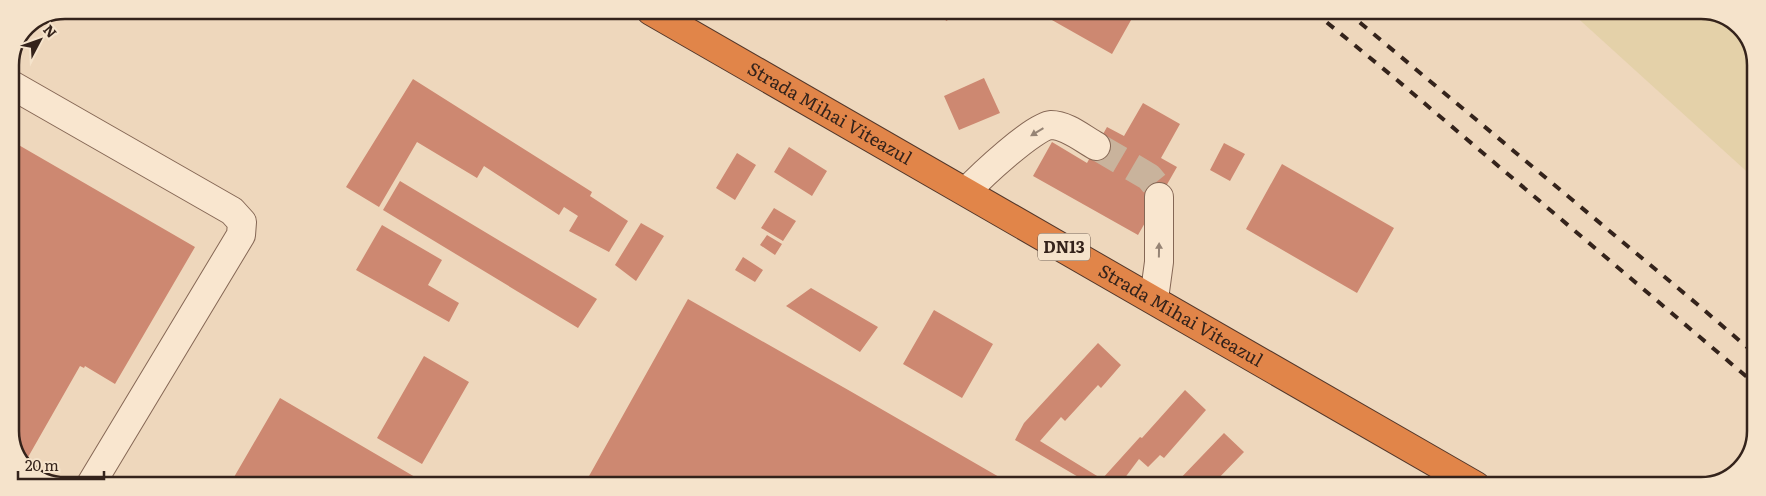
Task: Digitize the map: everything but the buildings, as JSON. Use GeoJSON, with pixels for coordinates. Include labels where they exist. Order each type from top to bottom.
{"type":"FeatureCollection","features":[{"type":"Feature","properties":{"kind":"highway","name":"Strada Mihai Viteazul"},"geometry":{"type":"LineString","coordinates":[[665,19],[1461,477]]}},
{"type":"Feature","properties":{"kind":"lane"},"geometry":{"type":"LineString","coordinates":[[19,89],[232,211],[242,222],[241,235],[95,477]]}},
{"type":"Feature","properties":{"kind":"lane"},"geometry":{"type":"LineString","coordinates":[[966,191],[990,168],[1036,132],[1050,125],[1064,128],[1096,146]]}},
{"type":"Feature","properties":{"kind":"lane"},"geometry":{"type":"LineString","coordinates":[[1154,299],[1159,262],[1159,197]]}},
{"type":"Feature","properties":{"kind":"shaded area"},"geometry":{"type":"Polygon","coordinates":[[[1579,19],[1707,19],[1719,22],[1732,30],[1744,47],[1747,62],[1747,172],[1579,19]]]}},
{"type":"Feature","properties":{"kind":"tunnel"},"geometry":{"type":"LineString","coordinates":[[1096,146],[1149,177],[1158,188],[1159,197]]}},
{"type":"Feature","properties":{"kind":"railway"},"geometry":{"type":"LineString","coordinates":[[1323,19],[1747,377]]}},
{"type":"Feature","properties":{"kind":"railway"},"geometry":{"type":"LineString","coordinates":[[1356,19],[1747,347]]}}]}
